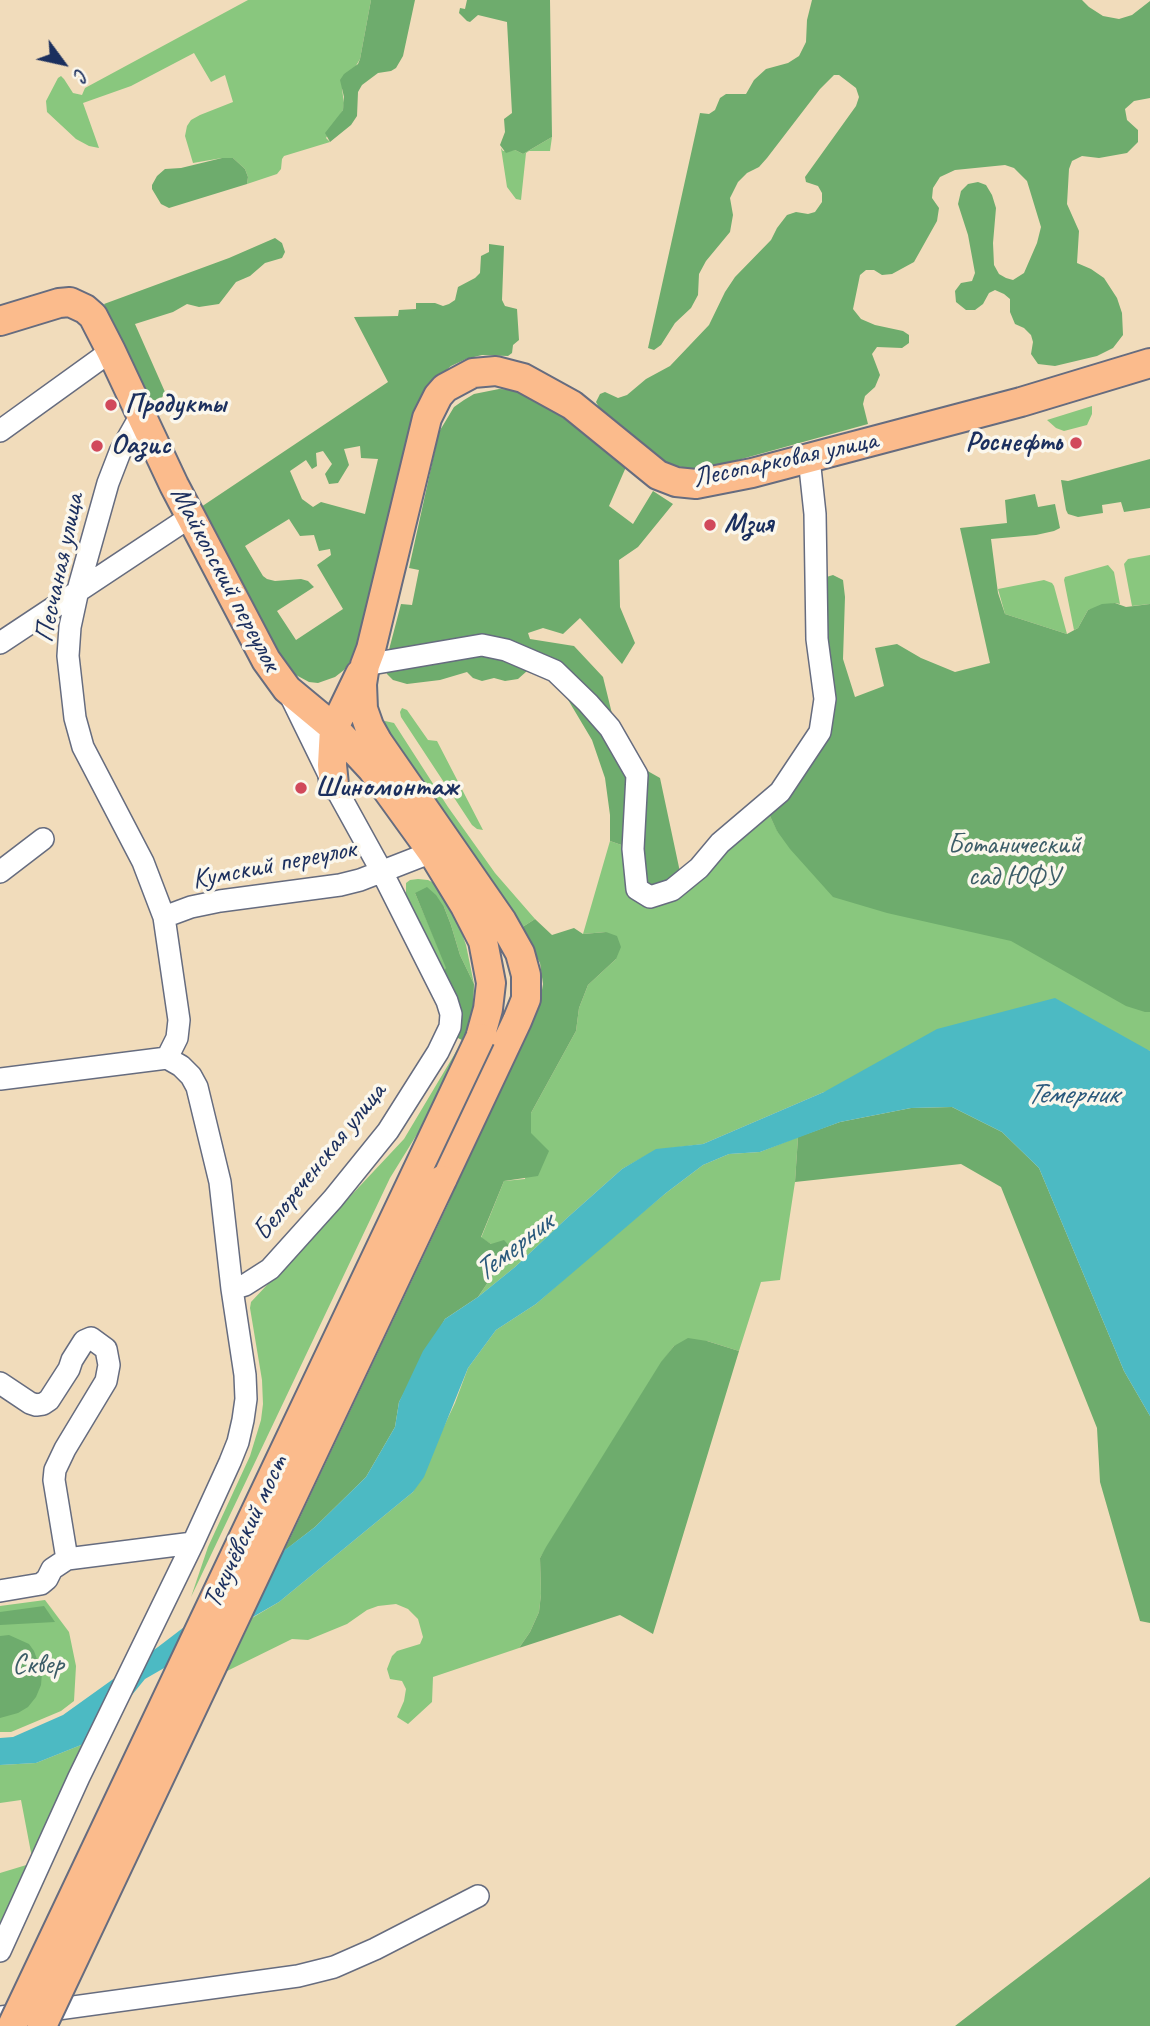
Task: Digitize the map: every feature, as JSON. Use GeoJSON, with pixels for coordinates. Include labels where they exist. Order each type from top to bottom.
{"type":"FeatureCollection","features":[{"type":"Feature","properties":{"kind":"main road","name":"Майкопский переулок"},"geometry":{"type":"LineString","coordinates":[[0,321],[70,302],[93,316],[190,517],[255,642],[287,689],[354,737],[502,921],[520,953],[526,975],[526,999],[492,1044]]}},
{"type":"Feature","properties":{"kind":"main road","name":"Лесопарковая улица"},"geometry":{"type":"LineString","coordinates":[[365,665],[427,418],[445,388],[464,376],[491,371],[530,380],[583,413],[650,469],[676,482],[696,484],[809,458],[1021,402],[1150,363]]}},
{"type":"Feature","properties":{"kind":"main road","name":"Майкопский переулок"},"geometry":{"type":"LineString","coordinates":[[354,737],[369,726],[363,709],[362,684],[365,665]]}},
{"type":"Feature","properties":{"kind":"main road"},"geometry":{"type":"LineString","coordinates":[[287,689],[312,697],[325,696],[338,691],[365,665]]}},
{"type":"Feature","properties":{"kind":"main road"},"geometry":{"type":"LineString","coordinates":[[334,785],[332,765],[354,737],[357,678],[365,665]]}},
{"type":"Feature","properties":{"kind":"main road","name":"Майкопский переулок"},"geometry":{"type":"LineString","coordinates":[[354,737],[372,769],[432,852],[483,941],[491,983],[488,1009],[492,1044]]}},
{"type":"Feature","properties":{"kind":"main road","name":"Текучёвский мост"},"geometry":{"type":"LineString","coordinates":[[12,2026],[492,1044]]}},
{"type":"Feature","properties":{"kind":"main road","name":"Текучёвский мост"},"geometry":{"type":"LineString","coordinates":[[42,2026],[492,1044]]}},
{"type":"Feature","properties":{"kind":"street"},"geometry":{"type":"LineString","coordinates":[[0,432],[111,351]]}},
{"type":"Feature","properties":{"kind":"street","name":"Песчаная улица"},"geometry":{"type":"LineString","coordinates":[[141,415],[120,452],[108,482],[78,590],[70,627],[68,656],[75,719],[83,747],[143,862],[164,917],[180,1020],[177,1038],[167,1058]]}},
{"type":"Feature","properties":{"kind":"street"},"geometry":{"type":"LineString","coordinates":[[365,665],[482,645],[506,650],[555,671],[610,727],[638,775],[633,849],[636,889],[650,897],[672,890],[699,869],[720,843],[780,792],[820,732],[825,699],[817,639],[815,514],[809,458]]}},
{"type":"Feature","properties":{"kind":"street"},"geometry":{"type":"LineString","coordinates":[[0,643],[190,517]]}},
{"type":"Feature","properties":{"kind":"street","name":"Майкопский переулок"},"geometry":{"type":"LineString","coordinates":[[287,689],[334,785],[382,872],[451,1014]]}},
{"type":"Feature","properties":{"kind":"street"},"geometry":{"type":"LineString","coordinates":[[0,872],[43,839]]}},
{"type":"Feature","properties":{"kind":"street","name":"Кумский переулок"},"geometry":{"type":"LineString","coordinates":[[164,917],[191,907],[220,901],[340,885],[432,852]]}},
{"type":"Feature","properties":{"kind":"street","name":"Белореченская улица"},"geometry":{"type":"LineString","coordinates":[[232,1289],[245,1285],[270,1269],[333,1199],[388,1131],[438,1052],[450,1027],[451,1014]]}},
{"type":"Feature","properties":{"kind":"street"},"geometry":{"type":"LineString","coordinates":[[0,1079],[167,1058],[191,1076],[197,1087],[220,1182],[246,1399],[234,1452],[193,1543],[79,1777],[0,1951]]}},
{"type":"Feature","properties":{"kind":"street"},"geometry":{"type":"LineString","coordinates":[[0,1383],[30,1403],[43,1404],[49,1400],[84,1341],[91,1338],[106,1349],[109,1365],[106,1381],[55,1470],[54,1480],[67,1559]]}},
{"type":"Feature","properties":{"kind":"street"},"geometry":{"type":"LineString","coordinates":[[0,1591],[41,1584],[52,1569],[67,1559],[193,1543]]}},
{"type":"Feature","properties":{"kind":"street"},"geometry":{"type":"LineString","coordinates":[[0,2017],[298,1976],[334,1967],[375,1950],[478,1896]]}},
{"type":"Feature","properties":{"kind":"green space"},"geometry":{"type":"Polygon","coordinates":[[[248,0],[371,0],[360,59],[342,89],[343,110],[326,138],[330,142],[284,156],[277,174],[247,184],[245,169],[233,158],[193,163],[185,136],[187,126],[200,115],[233,102],[225,75],[211,82],[194,53],[131,86],[83,103],[99,148],[76,139],[47,112],[46,101],[61,76],[73,93],[82,95],[85,88],[248,0]]]}},
{"type":"Feature","properties":{"kind":"green space"},"geometry":{"type":"Polygon","coordinates":[[[371,0],[415,0],[403,56],[396,68],[378,73],[362,85],[358,92],[357,116],[351,125],[330,142],[325,133],[343,110],[344,97],[340,80],[360,59],[371,0]]]}},
{"type":"Feature","properties":{"kind":"green space"},"geometry":{"type":"Polygon","coordinates":[[[467,0],[550,0],[552,137],[523,154],[515,150],[506,153],[500,145],[505,132],[504,119],[512,113],[507,22],[478,15],[470,22],[467,21],[459,13],[460,8],[465,9],[467,0]]]}},
{"type":"Feature","properties":{"kind":"green space"},"geometry":{"type":"Polygon","coordinates":[[[812,0],[1082,0],[1103,16],[1119,19],[1132,15],[1150,1],[1150,98],[1134,101],[1125,109],[1127,120],[1138,130],[1138,142],[1127,153],[1099,158],[1082,156],[1072,161],[1069,169],[1067,204],[1079,231],[1077,263],[1104,278],[1117,298],[1122,313],[1123,335],[1113,348],[1097,356],[1055,366],[1038,364],[1031,354],[1031,335],[1015,324],[1010,312],[1010,299],[1004,294],[995,290],[989,293],[983,304],[975,310],[966,310],[956,302],[955,291],[961,283],[972,281],[975,273],[968,235],[958,204],[961,191],[968,184],[978,182],[986,185],[992,195],[996,208],[994,265],[999,274],[1013,280],[1024,273],[1041,227],[1027,181],[1014,168],[1005,165],[955,170],[940,177],[933,188],[932,198],[939,208],[937,221],[914,262],[892,274],[882,275],[874,270],[866,270],[860,275],[853,309],[861,319],[909,335],[909,343],[902,348],[877,347],[872,354],[880,375],[875,387],[865,396],[863,404],[868,424],[709,468],[672,465],[655,458],[601,411],[596,402],[600,394],[605,392],[618,398],[627,395],[646,379],[670,366],[709,325],[735,277],[771,240],[787,215],[815,212],[822,202],[822,193],[818,186],[806,182],[805,177],[856,106],[859,97],[856,88],[839,75],[834,75],[820,89],[759,167],[738,182],[730,198],[733,215],[730,232],[699,274],[698,295],[691,308],[675,323],[661,345],[654,350],[648,348],[700,113],[709,114],[715,110],[720,98],[726,94],[746,94],[754,80],[766,69],[788,63],[799,56],[806,42],[807,20],[812,0]]]}},
{"type":"Feature","properties":{"kind":"green space"},"geometry":{"type":"Polygon","coordinates":[[[552,137],[550,151],[526,153],[521,200],[516,199],[507,187],[501,148],[503,151],[515,150],[523,154],[552,137]]]}},
{"type":"Feature","properties":{"kind":"green space"},"geometry":{"type":"Polygon","coordinates":[[[233,158],[245,169],[247,184],[169,208],[161,204],[152,189],[157,176],[165,169],[233,158]]]}},
{"type":"Feature","properties":{"kind":"green space"},"geometry":{"type":"Polygon","coordinates":[[[275,238],[282,243],[285,252],[282,258],[265,263],[250,276],[236,282],[219,304],[199,307],[187,304],[173,312],[135,324],[165,392],[159,403],[152,405],[104,304],[275,238]]]}},
{"type":"Feature","properties":{"kind":"green space"},"geometry":{"type":"Polygon","coordinates":[[[489,244],[504,246],[502,300],[505,306],[517,309],[519,340],[513,345],[512,353],[508,356],[482,355],[451,366],[439,376],[417,405],[365,641],[344,670],[335,677],[318,683],[309,682],[296,675],[285,664],[268,639],[201,507],[388,382],[354,317],[398,316],[399,310],[416,309],[416,303],[443,306],[449,304],[455,300],[458,287],[480,273],[481,256],[489,252],[489,244]],[[360,446],[344,449],[349,465],[338,483],[329,484],[325,474],[332,464],[323,451],[316,453],[317,466],[312,469],[306,460],[290,471],[302,499],[313,507],[321,502],[365,514],[378,459],[361,458],[360,446]],[[289,519],[245,546],[267,579],[301,579],[314,587],[277,611],[296,640],[343,609],[317,565],[331,555],[330,549],[319,551],[314,535],[300,536],[289,519]]]}},
{"type":"Feature","properties":{"kind":"green space"},"geometry":{"type":"Polygon","coordinates":[[[499,389],[532,394],[587,432],[626,467],[609,506],[633,524],[653,491],[673,504],[638,547],[619,560],[620,607],[635,643],[622,664],[580,618],[563,634],[543,628],[528,633],[530,639],[574,646],[603,677],[616,730],[637,765],[660,778],[680,872],[669,887],[642,885],[633,849],[610,841],[605,778],[592,740],[564,693],[547,676],[527,671],[518,679],[505,681],[494,678],[482,681],[467,672],[440,680],[407,684],[393,680],[387,674],[385,665],[401,604],[412,605],[419,570],[409,568],[439,432],[454,407],[474,394],[499,389]]]}},
{"type":"Feature","properties":{"kind":"green space"},"geometry":{"type":"Polygon","coordinates":[[[1092,406],[1087,425],[1064,431],[1047,420],[1092,406]]]}},
{"type":"Feature","properties":{"kind":"green space"},"geometry":{"type":"Polygon","coordinates":[[[1150,459],[1150,508],[1124,512],[1121,502],[1102,505],[1103,513],[1078,517],[1068,514],[1061,480],[1068,481],[1150,459]]]}},
{"type":"Feature","properties":{"kind":"green space"},"geometry":{"type":"Polygon","coordinates":[[[1035,494],[1038,507],[1055,504],[1060,528],[1036,535],[991,539],[998,593],[1005,614],[1067,634],[1078,628],[1088,610],[1102,604],[1115,603],[1126,607],[1150,604],[1150,1012],[1126,1006],[1011,941],[887,913],[833,897],[790,849],[770,816],[771,805],[823,733],[820,579],[833,575],[843,580],[843,659],[855,697],[884,686],[875,648],[897,644],[921,658],[955,672],[990,663],[960,528],[1007,523],[1005,500],[1035,494]]]}},
{"type":"Feature","properties":{"kind":"green space"},"geometry":{"type":"Polygon","coordinates":[[[1150,555],[1150,604],[1132,606],[1124,564],[1128,559],[1150,555]]]}},
{"type":"Feature","properties":{"kind":"green space"},"geometry":{"type":"Polygon","coordinates":[[[1108,565],[1114,572],[1120,604],[1088,610],[1078,628],[1074,630],[1065,577],[1108,565]]]}},
{"type":"Feature","properties":{"kind":"green space"},"geometry":{"type":"Polygon","coordinates":[[[1044,580],[1054,586],[1067,634],[1005,614],[998,589],[1044,580]]]}},
{"type":"Feature","properties":{"kind":"green space","name":"Ботанический сад ЮФУ"},"geometry":{"type":"Polygon","coordinates":[[[1150,642],[1150,1051],[1143,1049],[824,1092],[703,1144],[656,1150],[622,1169],[515,1267],[478,1297],[511,1248],[491,1244],[481,1238],[504,1181],[525,1179],[531,1113],[576,1031],[579,1008],[588,985],[616,959],[606,932],[583,934],[610,841],[633,849],[651,891],[771,805],[770,816],[778,832],[1150,642]]]}},
{"type":"Feature","properties":{"kind":"green space"},"geometry":{"type":"Polygon","coordinates":[[[402,708],[407,710],[428,740],[437,741],[483,830],[472,825],[401,717],[402,708]]]}},
{"type":"Feature","properties":{"kind":"green space"},"geometry":{"type":"Polygon","coordinates":[[[385,721],[394,723],[448,807],[495,873],[535,919],[521,928],[382,725],[385,721]]]}},
{"type":"Feature","properties":{"kind":"green space"},"geometry":{"type":"Polygon","coordinates":[[[418,879],[434,883],[457,919],[466,945],[474,984],[460,955],[444,907],[415,893],[447,968],[442,973],[406,894],[406,883],[418,879]]]}},
{"type":"Feature","properties":{"kind":"green space"},"geometry":{"type":"Polygon","coordinates":[[[427,887],[444,907],[460,955],[474,984],[473,1014],[462,1040],[452,1035],[442,973],[446,968],[415,893],[427,887]]]}},
{"type":"Feature","properties":{"kind":"green space"},"geometry":{"type":"Polygon","coordinates":[[[535,919],[552,935],[574,928],[583,934],[606,932],[617,936],[621,947],[616,959],[588,985],[579,1008],[576,1031],[531,1113],[531,1133],[549,1151],[538,1176],[504,1181],[481,1237],[491,1244],[504,1240],[511,1248],[478,1297],[445,1319],[399,1402],[395,1427],[366,1477],[315,1527],[284,1551],[449,1202],[463,1158],[540,1002],[543,984],[540,963],[521,928],[535,919]]]}},
{"type":"Feature","properties":{"kind":"green space"},"geometry":{"type":"Polygon","coordinates":[[[460,1045],[419,1131],[390,1178],[191,1597],[208,1547],[250,1456],[261,1420],[262,1380],[251,1302],[404,1139],[460,1045]]]}},
{"type":"Feature","properties":{"kind":"green space"},"geometry":{"type":"Polygon","coordinates":[[[952,1107],[1002,1132],[1039,1168],[1124,1371],[1150,1416],[1150,1623],[1140,1621],[1100,1482],[1097,1428],[1001,1187],[961,1164],[795,1182],[798,1137],[840,1122],[911,1108],[952,1107]]]}},
{"type":"Feature","properties":{"kind":"green space"},"geometry":{"type":"Polygon","coordinates":[[[798,1137],[795,1182],[780,1280],[761,1282],[739,1351],[707,1341],[674,1346],[662,1362],[540,1558],[539,1612],[519,1648],[433,1677],[432,1702],[408,1724],[397,1717],[406,1689],[402,1681],[390,1679],[387,1669],[397,1651],[420,1644],[423,1637],[418,1619],[408,1609],[396,1604],[367,1610],[347,1624],[308,1640],[292,1639],[227,1671],[252,1618],[279,1602],[413,1492],[455,1403],[468,1368],[496,1330],[536,1304],[597,1250],[703,1165],[729,1154],[760,1152],[798,1137]]]}},
{"type":"Feature","properties":{"kind":"green space"},"geometry":{"type":"Polygon","coordinates":[[[688,1338],[739,1351],[653,1634],[620,1615],[519,1648],[539,1612],[540,1558],[661,1362],[674,1346],[688,1338]]]}},
{"type":"Feature","properties":{"kind":"green space","name":"Сквер"},"geometry":{"type":"Polygon","coordinates":[[[45,1600],[69,1632],[76,1666],[74,1701],[61,1711],[11,1732],[0,1732],[0,1606],[45,1600]]]}},
{"type":"Feature","properties":{"kind":"green space"},"geometry":{"type":"Polygon","coordinates":[[[44,1606],[55,1622],[0,1625],[0,1612],[44,1606]]]}},
{"type":"Feature","properties":{"kind":"green space"},"geometry":{"type":"Polygon","coordinates":[[[9,1635],[29,1644],[34,1651],[42,1673],[41,1685],[28,1707],[0,1718],[0,1636],[9,1635]]]}},
{"type":"Feature","properties":{"kind":"green space"},"geometry":{"type":"Polygon","coordinates":[[[86,1743],[33,1863],[21,1800],[0,1803],[0,1765],[36,1763],[86,1743]]]}},
{"type":"Feature","properties":{"kind":"green space"},"geometry":{"type":"Polygon","coordinates":[[[33,1863],[0,1935],[0,1873],[33,1863]]]}},
{"type":"Feature","properties":{"kind":"green space"},"geometry":{"type":"Polygon","coordinates":[[[1150,1877],[1150,2026],[955,2026],[990,1999],[1150,1877]]]}},
{"type":"Feature","properties":{"kind":"water","name":"Темерник"},"geometry":{"type":"Polygon","coordinates":[[[1055,998],[1150,1051],[1150,1416],[1124,1371],[1039,1168],[1002,1132],[952,1107],[911,1108],[840,1122],[760,1152],[729,1154],[703,1165],[666,1193],[536,1304],[496,1330],[468,1368],[424,1477],[413,1492],[279,1602],[145,1679],[123,1706],[86,1743],[36,1763],[0,1765],[0,1738],[13,1737],[63,1715],[158,1647],[315,1527],[366,1477],[395,1427],[399,1402],[423,1351],[445,1319],[515,1267],[622,1169],[656,1149],[703,1144],[824,1092],[937,1029],[1055,998]]]}},
{"type":"Feature","properties":{"kind":"place","name":"Продукты"},"geometry":{"type":"Point","coordinates":[111,405]}},
{"type":"Feature","properties":{"kind":"place","name":"Роснефть"},"geometry":{"type":"Point","coordinates":[1076,443]}},
{"type":"Feature","properties":{"kind":"place","name":"Оазис"},"geometry":{"type":"Point","coordinates":[97,446]}},
{"type":"Feature","properties":{"kind":"place","name":"Мзия"},"geometry":{"type":"Point","coordinates":[710,525]}},
{"type":"Feature","properties":{"kind":"place","name":"Шиномонтаж"},"geometry":{"type":"Point","coordinates":[301,788]}}]}
